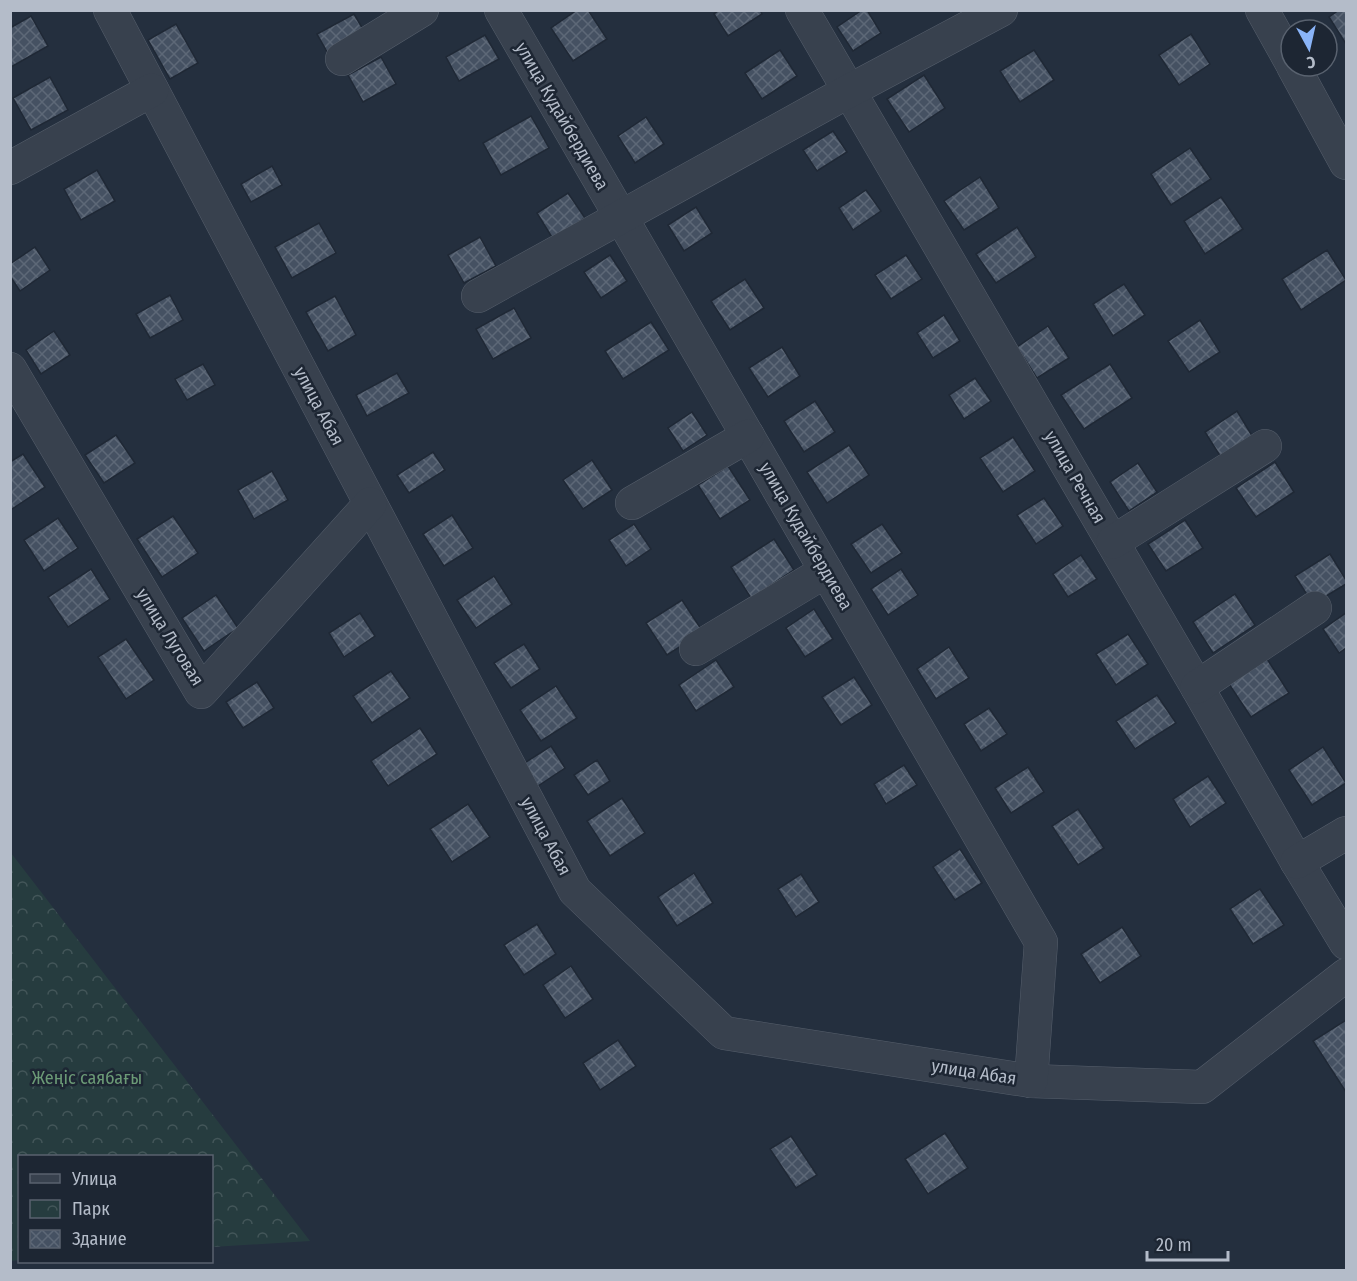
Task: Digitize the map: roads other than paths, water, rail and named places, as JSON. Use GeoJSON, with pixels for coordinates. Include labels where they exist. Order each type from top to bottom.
{"type":"FeatureCollection","features":[{"type":"Feature","properties":{"kind":"street","name":"улица Абая"},"geometry":{"type":"LineString","coordinates":[[110,10],[575,891],[724,1034],[1031,1081],[1202,1087],[1347,975]]}},
{"type":"Feature","properties":{"kind":"street"},"geometry":{"type":"LineString","coordinates":[[342,59],[422,10]]}},
{"type":"Feature","properties":{"kind":"street","name":"улица Кудайбердиева"},"geometry":{"type":"LineString","coordinates":[[501,10],[1041,942],[1031,1081]]}},
{"type":"Feature","properties":{"kind":"street","name":"улица Речная"},"geometry":{"type":"LineString","coordinates":[[802,10],[1297,862],[1347,943]]}},
{"type":"Feature","properties":{"kind":"street"},"geometry":{"type":"LineString","coordinates":[[478,297],[849,91],[1001,10]]}},
{"type":"Feature","properties":{"kind":"street"},"geometry":{"type":"LineString","coordinates":[[1262,10],[1279,41]]}},
{"type":"Feature","properties":{"kind":"street"},"geometry":{"type":"LineString","coordinates":[[1300,78],[1347,163]]}},
{"type":"Feature","properties":{"kind":"street"},"geometry":{"type":"LineString","coordinates":[[10,168],[152,90]]}},
{"type":"Feature","properties":{"kind":"street","name":"улица Луговая"},"geometry":{"type":"LineString","coordinates":[[10,369],[201,692],[370,504]]}},
{"type":"Feature","properties":{"kind":"street"},"geometry":{"type":"LineString","coordinates":[[632,503],[748,436]]}},
{"type":"Feature","properties":{"kind":"street"},"geometry":{"type":"LineString","coordinates":[[1113,542],[1265,446]]}},
{"type":"Feature","properties":{"kind":"street"},"geometry":{"type":"LineString","coordinates":[[696,649],[826,571]]}},
{"type":"Feature","properties":{"kind":"street"},"geometry":{"type":"LineString","coordinates":[[1197,687],[1315,608]]}},
{"type":"Feature","properties":{"kind":"street"},"geometry":{"type":"LineString","coordinates":[[1297,862],[1347,833]]}},
{"type":"Feature","properties":{"kind":"park label","name":"Жеңіс саябағы"},"geometry":{"type":"Point","coordinates":[87,1078]}}]}
